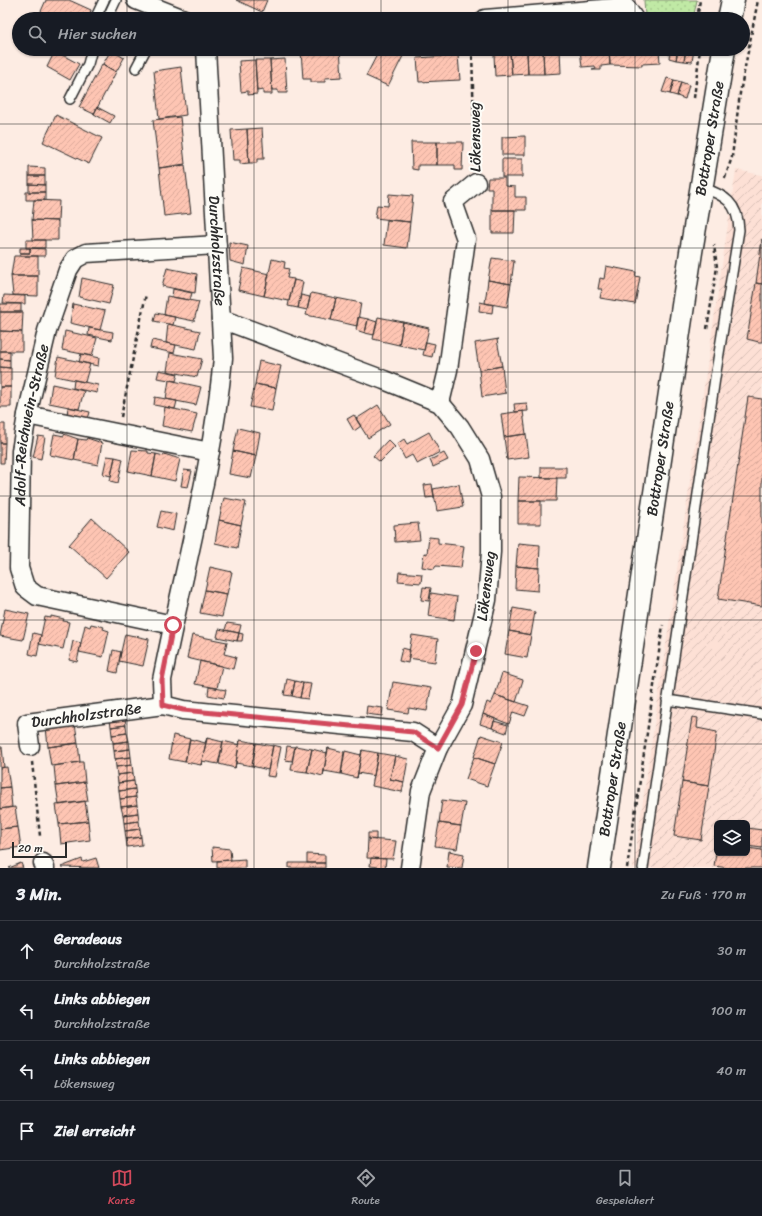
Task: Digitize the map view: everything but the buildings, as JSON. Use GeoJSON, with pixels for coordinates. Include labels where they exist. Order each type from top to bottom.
{"type":"FeatureCollection","features":[{"type":"Feature","properties":{"kind":"main road"},"geometry":{"type":"LineString","coordinates":[[730,12],[733,0]]}},
{"type":"Feature","properties":{"kind":"main road","name":"Bottroper Straße"},"geometry":{"type":"LineString","coordinates":[[599,868],[710,190],[723,56]]}},
{"type":"Feature","properties":{"kind":"street"},"geometry":{"type":"LineString","coordinates":[[136,0],[156,12]]}},
{"type":"Feature","properties":{"kind":"street"},"geometry":{"type":"LineString","coordinates":[[585,12],[628,9]]}},
{"type":"Feature","properties":{"kind":"street","name":"Durchholzstraße"},"geometry":{"type":"LineString","coordinates":[[163,705],[162,680],[210,452],[219,399],[223,358],[206,56]]}},
{"type":"Feature","properties":{"kind":"street","name":"Lökensweg"},"geometry":{"type":"LineString","coordinates":[[440,403],[448,370],[466,239],[453,202],[476,183]]}},
{"type":"Feature","properties":{"kind":"street","name":"Adolf-Reichwein-Straße"},"geometry":{"type":"LineString","coordinates":[[173,625],[37,596],[25,587],[20,568],[21,451],[27,415],[47,331],[68,270],[75,259],[86,253],[217,245]]}},
{"type":"Feature","properties":{"kind":"street","name":"Lökensweg"},"geometry":{"type":"LineString","coordinates":[[221,319],[384,380],[440,403],[460,427],[480,459],[490,497],[491,552],[487,600],[462,705],[438,748],[421,791],[410,868]]}},
{"type":"Feature","properties":{"kind":"street"},"geometry":{"type":"LineString","coordinates":[[27,415],[210,452]]}},
{"type":"Feature","properties":{"kind":"street","name":"Durchholzstraße"},"geometry":{"type":"LineString","coordinates":[[30,746],[27,723],[163,705],[183,710],[413,732],[438,748]]}},
{"type":"Feature","properties":{"kind":"lane"},"geometry":{"type":"LineString","coordinates":[[99,12],[104,0]]}},
{"type":"Feature","properties":{"kind":"lane"},"geometry":{"type":"LineString","coordinates":[[110,12],[116,0]]}},
{"type":"Feature","properties":{"kind":"lane"},"geometry":{"type":"LineString","coordinates":[[70,99],[88,64],[90,56]]}},
{"type":"Feature","properties":{"kind":"lane"},"geometry":{"type":"LineString","coordinates":[[136,68],[142,56]]}},
{"type":"Feature","properties":{"kind":"lane"},"geometry":{"type":"LineString","coordinates":[[643,868],[715,378],[739,230],[738,217],[731,204],[710,190]]}},
{"type":"Feature","properties":{"kind":"lane"},"geometry":{"type":"LineString","coordinates":[[667,700],[762,714]]}},
{"type":"Feature","properties":{"kind":"path"},"geometry":{"type":"LineString","coordinates":[[698,12],[700,0]]}},
{"type":"Feature","properties":{"kind":"path"},"geometry":{"type":"LineString","coordinates":[[750,41],[758,0]]}},
{"type":"Feature","properties":{"kind":"path","name":"Lökensweg"},"geometry":{"type":"LineString","coordinates":[[472,56],[476,183]]}},
{"type":"Feature","properties":{"kind":"path"},"geometry":{"type":"LineString","coordinates":[[693,103],[699,56]]}},
{"type":"Feature","properties":{"kind":"path"},"geometry":{"type":"LineString","coordinates":[[710,190],[732,157],[740,93],[747,56]]}},
{"type":"Feature","properties":{"kind":"path"},"geometry":{"type":"LineString","coordinates":[[707,330],[717,267],[715,240]]}},
{"type":"Feature","properties":{"kind":"path"},"geometry":{"type":"LineString","coordinates":[[118,434],[146,294]]}},
{"type":"Feature","properties":{"kind":"path"},"geometry":{"type":"LineString","coordinates":[[627,868],[664,620]]}},
{"type":"Feature","properties":{"kind":"path","name":"Durchholzstraße"},"geometry":{"type":"LineString","coordinates":[[30,746],[40,836]]}},
{"type":"Feature","properties":{"kind":"shaded area"},"geometry":{"type":"Polygon","coordinates":[[[736,170],[762,175],[762,868],[633,868],[736,170]]]}},
{"type":"Feature","properties":{"kind":"green space"},"geometry":{"type":"Polygon","coordinates":[[[644,0],[697,0],[694,12],[645,12],[644,0]]]}},
{"type":"Feature","properties":{"kind":"route"},"geometry":{"type":"LineString","coordinates":[[173,625],[162,680],[163,705],[183,710],[413,732],[438,748],[462,705],[476,651]]}}]}
